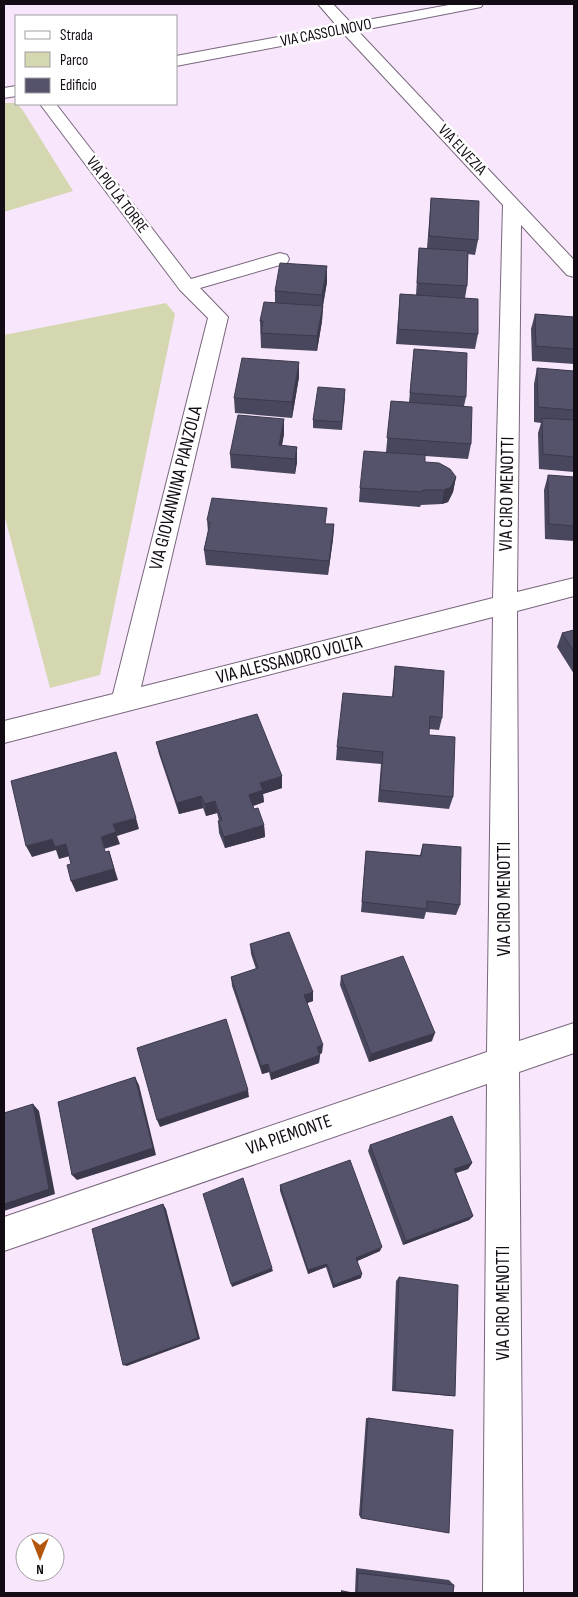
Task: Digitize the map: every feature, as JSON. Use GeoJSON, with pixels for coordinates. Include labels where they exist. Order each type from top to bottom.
{"type":"FeatureCollection","features":[{"type":"Feature","properties":{"kind":"street","name":"VIA ELVEZIA"},"geometry":{"type":"LineString","coordinates":[[325,4],[574,271]]}},
{"type":"Feature","properties":{"kind":"street","name":"VIA CASSOLNOVO"},"geometry":{"type":"LineString","coordinates":[[178,61],[476,4]]}},
{"type":"Feature","properties":{"kind":"street","name":"VIA PIO LA TORRE"},"geometry":{"type":"LineString","coordinates":[[49,105],[187,286]]}},
{"type":"Feature","properties":{"kind":"street","name":"VIA CIRO MENOTTI"},"geometry":{"type":"LineString","coordinates":[[504,1593],[503,1061],[505,604],[512,204]]}},
{"type":"Feature","properties":{"kind":"street"},"geometry":{"type":"LineString","coordinates":[[187,286],[280,259]]}},
{"type":"Feature","properties":{"kind":"street","name":"VIA GIOVANNINA PIANZOLA"},"geometry":{"type":"LineString","coordinates":[[124,702],[218,317],[187,286]]}},
{"type":"Feature","properties":{"kind":"street","name":"VIA ALESSANDRO VOLTA"},"geometry":{"type":"LineString","coordinates":[[4,732],[574,587]]}},
{"type":"Feature","properties":{"kind":"street","name":"VIA PIEMONTE"},"geometry":{"type":"LineString","coordinates":[[4,1234],[574,1038]]}},
{"type":"Feature","properties":{"kind":"green space"},"geometry":{"type":"Polygon","coordinates":[[[4,103],[15,103],[15,105],[22,109],[73,191],[4,212],[4,103]]]}},
{"type":"Feature","properties":{"kind":"green space"},"geometry":{"type":"Polygon","coordinates":[[[166,303],[175,314],[100,675],[50,688],[4,514],[4,335],[166,303]]]}},
{"type":"Feature","properties":{"kind":"building"},"geometry":{"type":"Polygon","coordinates":[[[431,198],[479,201],[478,240],[429,236],[431,198]]]}},
{"type":"Feature","properties":{"kind":"building"},"geometry":{"type":"Polygon","coordinates":[[[419,248],[468,251],[467,286],[417,283],[419,248]]]}},
{"type":"Feature","properties":{"kind":"building"},"geometry":{"type":"Polygon","coordinates":[[[280,263],[327,266],[322,295],[275,291],[280,263]]]}},
{"type":"Feature","properties":{"kind":"building"},"geometry":{"type":"Polygon","coordinates":[[[400,294],[478,299],[478,334],[398,329],[400,294]]]}},
{"type":"Feature","properties":{"kind":"building"},"geometry":{"type":"Polygon","coordinates":[[[264,302],[323,306],[317,336],[261,333],[263,321],[260,321],[264,302]]]}},
{"type":"Feature","properties":{"kind":"building"},"geometry":{"type":"Polygon","coordinates":[[[535,314],[574,317],[574,349],[536,346],[535,314]]]}},
{"type":"Feature","properties":{"kind":"building"},"geometry":{"type":"Polygon","coordinates":[[[414,349],[467,353],[466,397],[410,393],[414,349]]]}},
{"type":"Feature","properties":{"kind":"building"},"geometry":{"type":"Polygon","coordinates":[[[242,358],[299,362],[292,402],[234,398],[242,358]]]}},
{"type":"Feature","properties":{"kind":"building"},"geometry":{"type":"Polygon","coordinates":[[[537,368],[574,371],[574,410],[538,407],[537,368]]]}},
{"type":"Feature","properties":{"kind":"building"},"geometry":{"type":"Polygon","coordinates":[[[318,387],[345,389],[342,422],[313,420],[318,387]]]}},
{"type":"Feature","properties":{"kind":"building"},"geometry":{"type":"Polygon","coordinates":[[[391,401],[472,407],[471,444],[387,438],[391,401]]]}},
{"type":"Feature","properties":{"kind":"building"},"geometry":{"type":"Polygon","coordinates":[[[238,415],[284,419],[279,445],[297,447],[295,459],[230,454],[238,415]]]}},
{"type":"Feature","properties":{"kind":"building"},"geometry":{"type":"Polygon","coordinates":[[[542,418],[574,420],[574,457],[543,454],[542,418]]]}},
{"type":"Feature","properties":{"kind":"building"},"geometry":{"type":"Polygon","coordinates":[[[364,451],[425,455],[425,462],[439,463],[450,469],[456,477],[451,487],[444,490],[423,490],[422,492],[360,488],[364,451]]]}},
{"type":"Feature","properties":{"kind":"building"},"geometry":{"type":"Polygon","coordinates":[[[548,475],[574,477],[574,526],[549,524],[548,475]]]}},
{"type":"Feature","properties":{"kind":"building"},"geometry":{"type":"Polygon","coordinates":[[[212,498],[327,508],[325,524],[334,524],[329,561],[204,550],[210,523],[207,520],[212,498]]]}},
{"type":"Feature","properties":{"kind":"building"},"geometry":{"type":"Polygon","coordinates":[[[574,630],[574,652],[562,633],[574,630]]]}},
{"type":"Feature","properties":{"kind":"building"},"geometry":{"type":"Polygon","coordinates":[[[395,666],[444,671],[442,718],[430,716],[429,735],[455,737],[453,797],[380,790],[383,752],[337,747],[343,693],[393,697],[395,666]]]}},
{"type":"Feature","properties":{"kind":"building"},"geometry":{"type":"Polygon","coordinates":[[[257,714],[282,776],[260,783],[263,790],[249,795],[254,809],[258,808],[264,825],[224,837],[218,821],[222,820],[215,801],[205,804],[201,796],[177,803],[156,742],[257,714]]]}},
{"type":"Feature","properties":{"kind":"building"},"geometry":{"type":"Polygon","coordinates":[[[116,752],[136,818],[113,824],[116,832],[101,837],[105,852],[109,851],[114,869],[71,881],[67,865],[71,864],[66,844],[55,847],[52,839],[26,846],[11,781],[116,752]]]}},
{"type":"Feature","properties":{"kind":"building"},"geometry":{"type":"Polygon","coordinates":[[[423,844],[461,847],[460,905],[427,901],[427,909],[362,902],[366,851],[421,856],[423,844]]]}},
{"type":"Feature","properties":{"kind":"building"},"geometry":{"type":"Polygon","coordinates":[[[289,932],[313,992],[304,995],[323,1045],[317,1047],[320,1055],[271,1073],[268,1064],[261,1066],[231,977],[258,968],[250,944],[289,932]]]}},
{"type":"Feature","properties":{"kind":"building"},"geometry":{"type":"Polygon","coordinates":[[[403,956],[435,1033],[371,1054],[341,976],[403,956]]]}},
{"type":"Feature","properties":{"kind":"building"},"geometry":{"type":"Polygon","coordinates":[[[226,1019],[248,1090],[157,1120],[137,1048],[226,1019]]]}},
{"type":"Feature","properties":{"kind":"building"},"geometry":{"type":"Polygon","coordinates":[[[135,1077],[153,1148],[72,1175],[58,1102],[135,1077]]]}},
{"type":"Feature","properties":{"kind":"building"},"geometry":{"type":"Polygon","coordinates":[[[33,1104],[49,1189],[4,1204],[4,1113],[33,1104]]]}},
{"type":"Feature","properties":{"kind":"building"},"geometry":{"type":"Polygon","coordinates":[[[452,1116],[472,1163],[454,1169],[473,1216],[406,1241],[370,1145],[452,1116]]]}},
{"type":"Feature","properties":{"kind":"building"},"geometry":{"type":"Polygon","coordinates":[[[350,1160],[382,1247],[356,1258],[362,1274],[334,1285],[327,1264],[308,1270],[280,1185],[350,1160]]]}},
{"type":"Feature","properties":{"kind":"building"},"geometry":{"type":"Polygon","coordinates":[[[243,1178],[272,1268],[231,1284],[203,1194],[243,1178]]]}},
{"type":"Feature","properties":{"kind":"building"},"geometry":{"type":"Polygon","coordinates":[[[163,1204],[198,1338],[123,1365],[92,1229],[163,1204]]]}},
{"type":"Feature","properties":{"kind":"building"},"geometry":{"type":"Polygon","coordinates":[[[399,1277],[458,1285],[455,1396],[395,1390],[399,1277]]]}},
{"type":"Feature","properties":{"kind":"building"},"geometry":{"type":"Polygon","coordinates":[[[368,1418],[453,1430],[449,1533],[361,1518],[368,1418]]]}},
{"type":"Feature","properties":{"kind":"building"},"geometry":{"type":"Polygon","coordinates":[[[358,1573],[454,1585],[453,1593],[357,1593],[358,1573]]]}}]}
